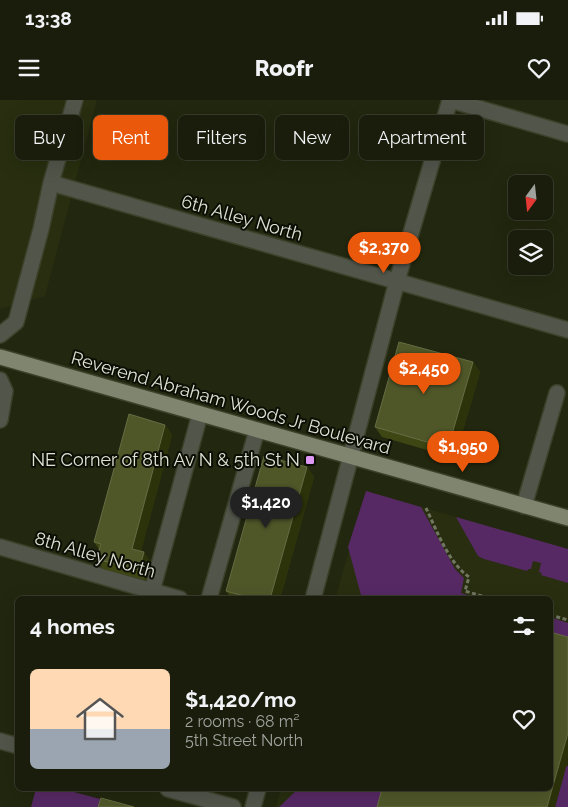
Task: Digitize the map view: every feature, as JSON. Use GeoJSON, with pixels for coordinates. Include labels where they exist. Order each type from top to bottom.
{"type":"FeatureCollection","features":[{"type":"Feature","properties":{"kind":"main road","name":"Reverend Abraham Woods Jr Boulevard"},"geometry":{"type":"LineString","coordinates":[[0,357],[568,518]]}},
{"type":"Feature","properties":{"kind":"street"},"geometry":{"type":"LineString","coordinates":[[0,335],[16,322],[74,100]]}},
{"type":"Feature","properties":{"kind":"street"},"geometry":{"type":"LineString","coordinates":[[314,596],[397,281],[450,100],[568,134]]}},
{"type":"Feature","properties":{"kind":"street","name":"6th Alley North"},"geometry":{"type":"LineString","coordinates":[[51,183],[568,330]]}},
{"type":"Feature","properties":{"kind":"street"},"geometry":{"type":"LineString","coordinates":[[0,380],[5,392],[0,420]]}},
{"type":"Feature","properties":{"kind":"street"},"geometry":{"type":"LineString","coordinates":[[524,506],[557,394]]}},
{"type":"Feature","properties":{"kind":"street"},"geometry":{"type":"LineString","coordinates":[[152,590],[200,414]]}},
{"type":"Feature","properties":{"kind":"street"},"geometry":{"type":"LineString","coordinates":[[210,596],[257,430]]}},
{"type":"Feature","properties":{"kind":"street","name":"8th Alley North"},"geometry":{"type":"LineString","coordinates":[[0,547],[171,596]]}},
{"type":"Feature","properties":{"kind":"street"},"geometry":{"type":"LineString","coordinates":[[0,741],[15,745]]}},
{"type":"Feature","properties":{"kind":"street"},"geometry":{"type":"LineString","coordinates":[[175,791],[233,807]]}},
{"type":"Feature","properties":{"kind":"street"},"geometry":{"type":"LineString","coordinates":[[253,807],[257,791]]}},
{"type":"Feature","properties":{"kind":"path"},"geometry":{"type":"LineString","coordinates":[[426,508],[455,563],[469,577],[465,591],[482,596]]}},
{"type":"Feature","properties":{"kind":"path"},"geometry":{"type":"LineString","coordinates":[[553,616],[568,620]]}},
{"type":"Feature","properties":{"kind":"shaded area"},"geometry":{"type":"Polygon","coordinates":[[[0,100],[97,100],[83,153],[83,115],[15,115],[15,160],[81,160],[45,296],[0,309],[0,100]]]}},
{"type":"Feature","properties":{"kind":"shaded area"},"geometry":{"type":"Polygon","coordinates":[[[366,491],[568,549],[568,807],[276,807],[280,791],[553,791],[553,596],[336,596],[366,491]]]}},
{"type":"Feature","properties":{"kind":"shaded area"},"geometry":{"type":"Polygon","coordinates":[[[366,491],[421,507],[455,569],[464,578],[461,593],[472,596],[361,596],[348,547],[366,491]]]}},
{"type":"Feature","properties":{"kind":"shaded area"},"geometry":{"type":"Polygon","coordinates":[[[456,517],[568,549],[568,583],[541,575],[542,573],[539,572],[541,563],[533,561],[531,569],[527,571],[478,556],[456,517]]]}},
{"type":"Feature","properties":{"kind":"shaded area"},"geometry":{"type":"Polygon","coordinates":[[[553,618],[568,623],[568,643],[553,640],[553,618]]]}},
{"type":"Feature","properties":{"kind":"shaded area"},"geometry":{"type":"Polygon","coordinates":[[[566,766],[568,766],[568,807],[555,807],[566,766]]]}},
{"type":"Feature","properties":{"kind":"shaded area"},"geometry":{"type":"Polygon","coordinates":[[[35,791],[70,791],[108,801],[106,807],[31,807],[35,791]]]}},
{"type":"Feature","properties":{"kind":"shaded area"},"geometry":{"type":"Polygon","coordinates":[[[296,791],[389,791],[385,807],[279,807],[296,791]]]}},
{"type":"Feature","properties":{"kind":"building"},"geometry":{"type":"Polygon","coordinates":[[[399,342],[473,362],[448,448],[375,427],[399,342]]]}},
{"type":"Feature","properties":{"kind":"building"},"geometry":{"type":"Polygon","coordinates":[[[129,414],[165,425],[132,549],[144,552],[139,570],[96,559],[101,544],[94,542],[129,414]]]}},
{"type":"Feature","properties":{"kind":"building"},"geometry":{"type":"Polygon","coordinates":[[[264,456],[307,467],[271,596],[244,596],[226,591],[264,456]]]}},
{"type":"Feature","properties":{"kind":"building"},"geometry":{"type":"Polygon","coordinates":[[[553,633],[568,637],[568,733],[553,786],[553,633]]]}},
{"type":"Feature","properties":{"kind":"building"},"geometry":{"type":"Polygon","coordinates":[[[381,791],[552,791],[547,807],[377,807],[381,791]]]}},
{"type":"Feature","properties":{"kind":"building"},"geometry":{"type":"Polygon","coordinates":[[[101,798],[134,807],[98,807],[101,798]]]}},
{"type":"Feature","properties":{"kind":"place","name":"NE Corner of 8th Av N & 5th St N"},"geometry":{"type":"Point","coordinates":[310,460]}}]}
